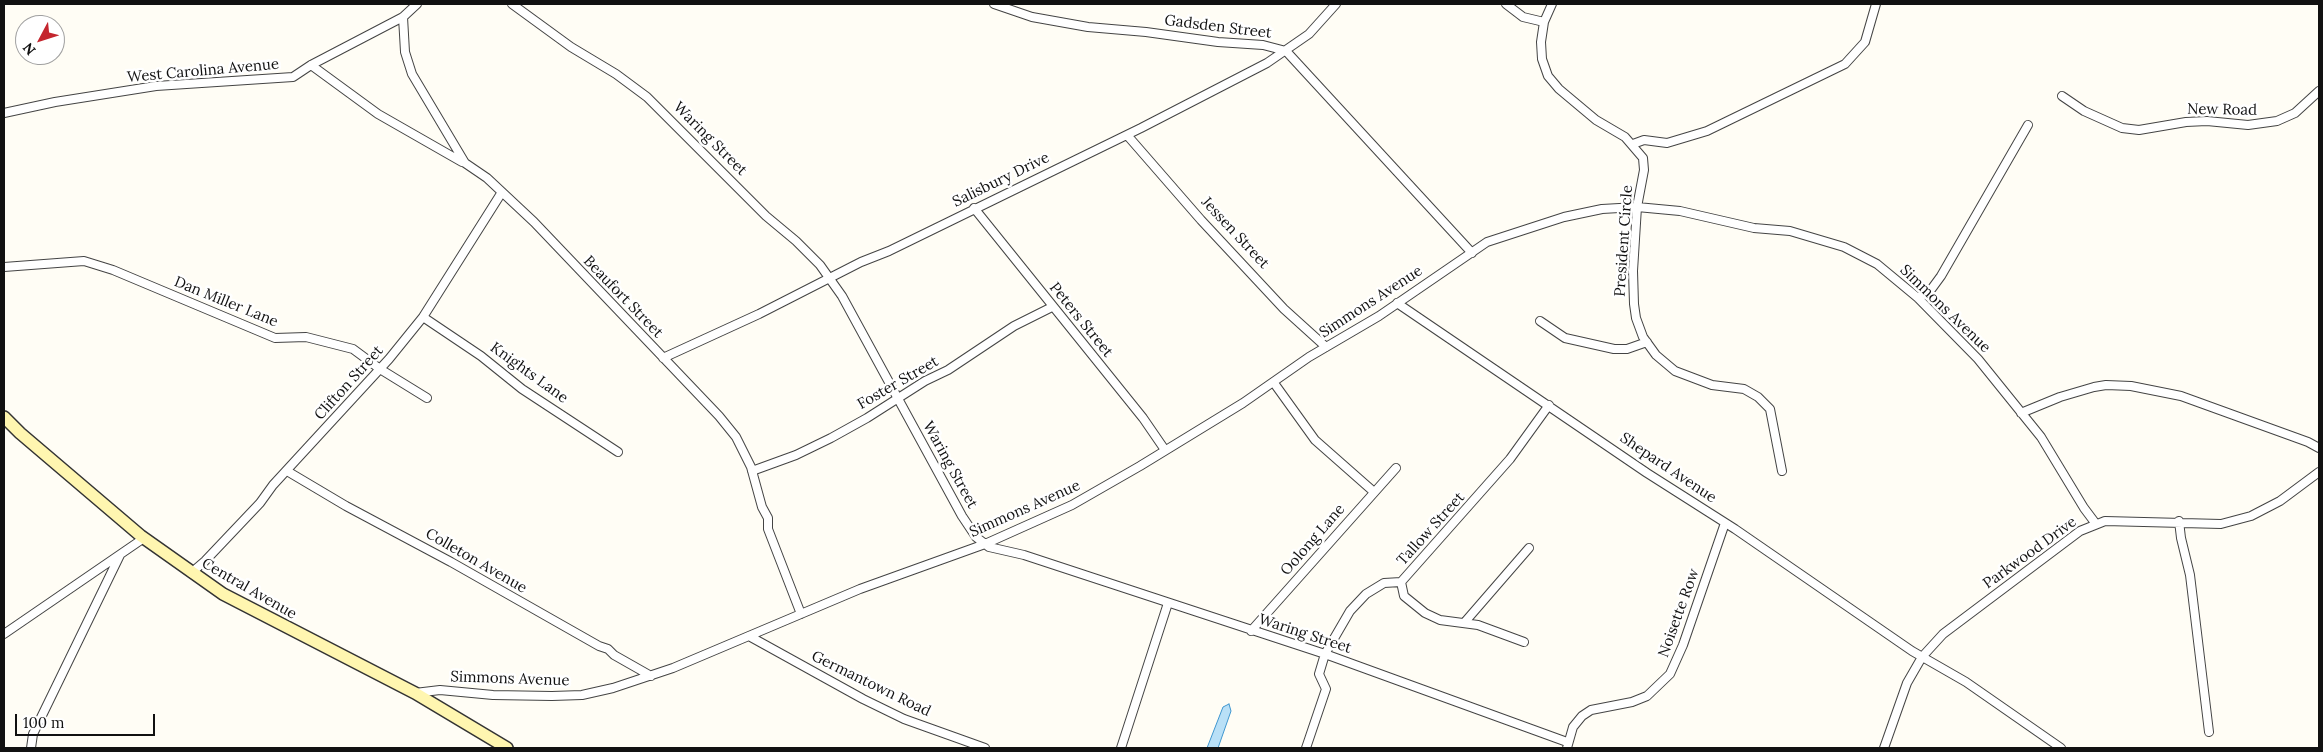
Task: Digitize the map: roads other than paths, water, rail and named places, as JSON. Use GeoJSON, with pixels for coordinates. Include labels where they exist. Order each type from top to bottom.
{"type":"FeatureCollection","features":[{"type":"Feature","properties":{"kind":"street","name":"West Carolina Avenue"},"geometry":{"type":"LineString","coordinates":[[4,113],[55,102],[156,86],[293,77],[311,64],[402,17],[417,4]]}},
{"type":"Feature","properties":{"kind":"street","name":"Waring Street"},"geometry":{"type":"LineString","coordinates":[[512,4],[571,47],[616,74],[647,97],[766,216],[796,241],[831,278],[869,343],[897,399],[962,516],[976,537],[984,544],[998,550],[1024,555],[1168,604],[1325,654],[1567,745]]}},
{"type":"Feature","properties":{"kind":"street","name":"Gadsden Street"},"geometry":{"type":"LineString","coordinates":[[994,4],[1032,17],[1088,27],[1146,32],[1234,44],[1263,45],[1286,51],[1472,253]]}},
{"type":"Feature","properties":{"kind":"street","name":"Salisbury Drive"},"geometry":{"type":"LineString","coordinates":[[663,358],[1171,113],[1286,51],[1308,34],[1336,4]]}},
{"type":"Feature","properties":{"kind":"street"},"geometry":{"type":"LineString","coordinates":[[1506,4],[1523,17],[1544,22]]}},
{"type":"Feature","properties":{"kind":"street","name":"President Circle"},"geometry":{"type":"LineString","coordinates":[[1552,4],[1544,22],[1541,42],[1544,68],[1554,84],[1596,120],[1625,137],[1633,144],[1645,164],[1637,207],[1634,304],[1636,318],[1647,342],[1656,355],[1675,371],[1712,385],[1744,390],[1758,397],[1770,409],[1782,471]]}},
{"type":"Feature","properties":{"kind":"street"},"geometry":{"type":"LineString","coordinates":[[1633,144],[1644,140],[1675,141],[1707,131],[1845,64],[1866,42],[1876,4]]}},
{"type":"Feature","properties":{"kind":"street","name":"Beaufort Street"},"geometry":{"type":"LineString","coordinates":[[402,17],[405,52],[412,74],[465,163],[487,178],[534,222],[729,427],[742,447],[752,471],[762,507],[768,518],[768,529],[801,614]]}},
{"type":"Feature","properties":{"kind":"street"},"geometry":{"type":"LineString","coordinates":[[311,64],[378,114],[418,139],[465,163]]}},
{"type":"Feature","properties":{"kind":"street","name":"New Road"},"geometry":{"type":"LineString","coordinates":[[2062,96],[2084,111],[2122,128],[2139,130],[2186,122],[2207,121],[2248,126],[2277,121],[2295,113],[2319,91]]}},
{"type":"Feature","properties":{"kind":"street"},"geometry":{"type":"LineString","coordinates":[[1918,298],[1930,291],[1940,276],[2028,124]]}},
{"type":"Feature","properties":{"kind":"street","name":"Jessen Street"},"geometry":{"type":"LineString","coordinates":[[1127,134],[1284,309],[1326,347]]}},
{"type":"Feature","properties":{"kind":"street","name":"Clifton Street"},"geometry":{"type":"LineString","coordinates":[[191,572],[205,561],[380,370],[423,317],[502,192]]}},
{"type":"Feature","properties":{"kind":"street","name":"Simmons Avenue"},"geometry":{"type":"LineString","coordinates":[[414,693],[440,690],[493,695],[582,695],[613,688],[651,676],[916,568],[984,544],[1072,505],[1165,450],[1274,383],[1326,347],[1493,240],[1583,212],[1637,207],[1689,213],[1754,228],[1790,231],[1844,247],[1877,264],[1918,298],[1978,359],[2041,437],[2084,508],[2096,524]]}},
{"type":"Feature","properties":{"kind":"street","name":"Peters Street"},"geometry":{"type":"LineString","coordinates":[[974,208],[1143,418],[1165,450]]}},
{"type":"Feature","properties":{"kind":"street","name":"Dan Miller Lane"},"geometry":{"type":"LineString","coordinates":[[4,267],[84,261],[113,270],[275,338],[306,337],[352,350],[380,370],[427,398]]}},
{"type":"Feature","properties":{"kind":"street","name":"Shepard Avenue"},"geometry":{"type":"LineString","coordinates":[[1397,303],[1922,657],[1966,682],[2061,748]]}},
{"type":"Feature","properties":{"kind":"street","name":"Foster Street"},"geometry":{"type":"LineString","coordinates":[[752,471],[814,446],[925,381],[948,370],[1014,326],[1052,307]]}},
{"type":"Feature","properties":{"kind":"street","name":"Knights Lane"},"geometry":{"type":"LineString","coordinates":[[423,317],[481,356],[522,389],[618,452]]}},
{"type":"Feature","properties":{"kind":"street"},"geometry":{"type":"LineString","coordinates":[[1540,321],[1565,338],[1614,349],[1627,349],[1647,342]]}},
{"type":"Feature","properties":{"kind":"street"},"geometry":{"type":"LineString","coordinates":[[1274,383],[1315,440],[1374,492]]}},
{"type":"Feature","properties":{"kind":"street"},"geometry":{"type":"LineString","coordinates":[[2021,413],[2060,397],[2094,387],[2106,385],[2131,386],[2181,396],[2308,442],[2319,448]]}},
{"type":"Feature","properties":{"kind":"street","name":"Tallow Street"},"geometry":{"type":"LineString","coordinates":[[1306,748],[1326,689],[1318,674],[1325,654],[1350,611],[1366,594],[1384,583],[1401,582],[1510,459],[1549,405]]}},
{"type":"Feature","properties":{"kind":"street","name":"Central Avenue"},"geometry":{"type":"LineString","coordinates":[[4,417],[20,433],[144,538],[223,594],[265,618],[414,693],[503,747]]}},
{"type":"Feature","properties":{"kind":"street","name":"Oolong Lane"},"geometry":{"type":"LineString","coordinates":[[1251,631],[1396,468]]}},
{"type":"Feature","properties":{"kind":"street","name":"Colleton Avenue"},"geometry":{"type":"LineString","coordinates":[[287,471],[346,506],[608,649],[614,655],[651,676]]}},
{"type":"Feature","properties":{"kind":"street","name":"Parkwood Drive"},"geometry":{"type":"LineString","coordinates":[[1884,748],[1907,682],[1922,657],[1942,634],[2080,531],[2096,524],[2120,520],[2221,524],[2251,516],[2280,501],[2319,472]]}},
{"type":"Feature","properties":{"kind":"street"},"geometry":{"type":"LineString","coordinates":[[2179,521],[2180,538],[2190,575],[2209,732]]}},
{"type":"Feature","properties":{"kind":"street","name":"Noisette Row"},"geometry":{"type":"LineString","coordinates":[[1567,745],[1573,727],[1582,716],[1591,710],[1632,702],[1647,696],[1670,674],[1683,645],[1725,523]]}},
{"type":"Feature","properties":{"kind":"street"},"geometry":{"type":"LineString","coordinates":[[4,634],[144,538]]}},
{"type":"Feature","properties":{"kind":"street"},"geometry":{"type":"LineString","coordinates":[[1464,622],[1529,548]]}},
{"type":"Feature","properties":{"kind":"street"},"geometry":{"type":"LineString","coordinates":[[31,748],[33,734],[120,555]]}},
{"type":"Feature","properties":{"kind":"street"},"geometry":{"type":"LineString","coordinates":[[1401,582],[1404,596],[1425,613],[1440,620],[1478,625],[1524,642]]}},
{"type":"Feature","properties":{"kind":"street"},"geometry":{"type":"LineString","coordinates":[[1121,748],[1168,604]]}},
{"type":"Feature","properties":{"kind":"street","name":"Germantown Road"},"geometry":{"type":"LineString","coordinates":[[749,636],[863,699],[904,719],[985,748]]}},
{"type":"Feature","properties":{"kind":"water"},"geometry":{"type":"Polygon","coordinates":[[[1229,704],[1231,711],[1218,748],[1207,748],[1223,707],[1229,704]]]}}]}
